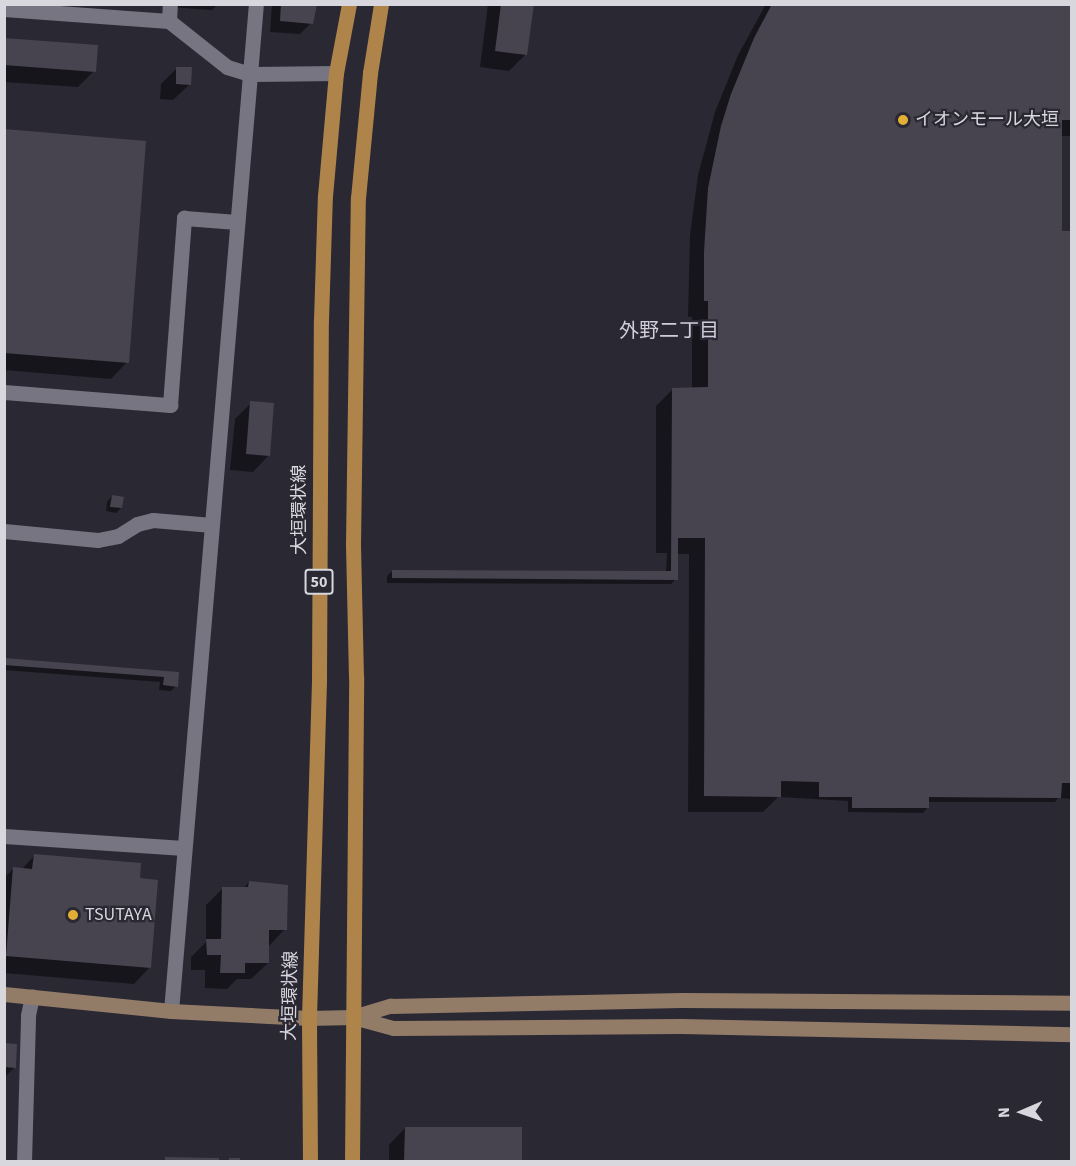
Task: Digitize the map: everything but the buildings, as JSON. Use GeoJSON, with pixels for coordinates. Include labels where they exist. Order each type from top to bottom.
{"type":"FeatureCollection","features":[{"type":"Feature","properties":{"kind":"main road","name":"大垣環状線"},"geometry":{"type":"LineString","coordinates":[[310,1161],[309,1018],[319,678],[325,196],[336,73],[349,4]]}},
{"type":"Feature","properties":{"kind":"main road","name":"50"},"geometry":{"type":"LineString","coordinates":[[352,1161],[356,677],[353,545],[358,198],[370,73],[381,4]]}},
{"type":"Feature","properties":{"kind":"street"},"geometry":{"type":"LineString","coordinates":[[169,21],[170,4]]}},
{"type":"Feature","properties":{"kind":"street"},"geometry":{"type":"LineString","coordinates":[[171,1011],[256,4]]}},
{"type":"Feature","properties":{"kind":"street"},"geometry":{"type":"LineString","coordinates":[[4,9],[169,21],[227,67],[250,74],[336,73]]}},
{"type":"Feature","properties":{"kind":"street"},"geometry":{"type":"LineString","coordinates":[[4,392],[170,405],[184,218],[237,222]]}},
{"type":"Feature","properties":{"kind":"street"},"geometry":{"type":"LineString","coordinates":[[4,531],[98,540],[118,536],[137,524],[153,520],[212,525]]}},
{"type":"Feature","properties":{"kind":"street"},"geometry":{"type":"LineString","coordinates":[[4,836],[184,848]]}},
{"type":"Feature","properties":{"kind":"street"},"geometry":{"type":"LineString","coordinates":[[4,994],[171,1011],[309,1018],[353,1017],[390,1006],[658,1000],[1071,1003]]}},
{"type":"Feature","properties":{"kind":"street"},"geometry":{"type":"LineString","coordinates":[[24,1161],[28,1015],[32,996]]}},
{"type":"Feature","properties":{"kind":"street"},"geometry":{"type":"LineString","coordinates":[[353,1017],[393,1028],[681,1026],[1071,1034]]}},
{"type":"Feature","properties":{"kind":"place","name":"イオンモール大垣"},"geometry":{"type":"Point","coordinates":[903,120]}},
{"type":"Feature","properties":{"kind":"place","name":"TSUTAYA"},"geometry":{"type":"Point","coordinates":[73,915]}},
{"type":"Feature","properties":{"kind":"district","name":"外野二丁目"},"geometry":{"type":"Point","coordinates":[669,331]}}]}
